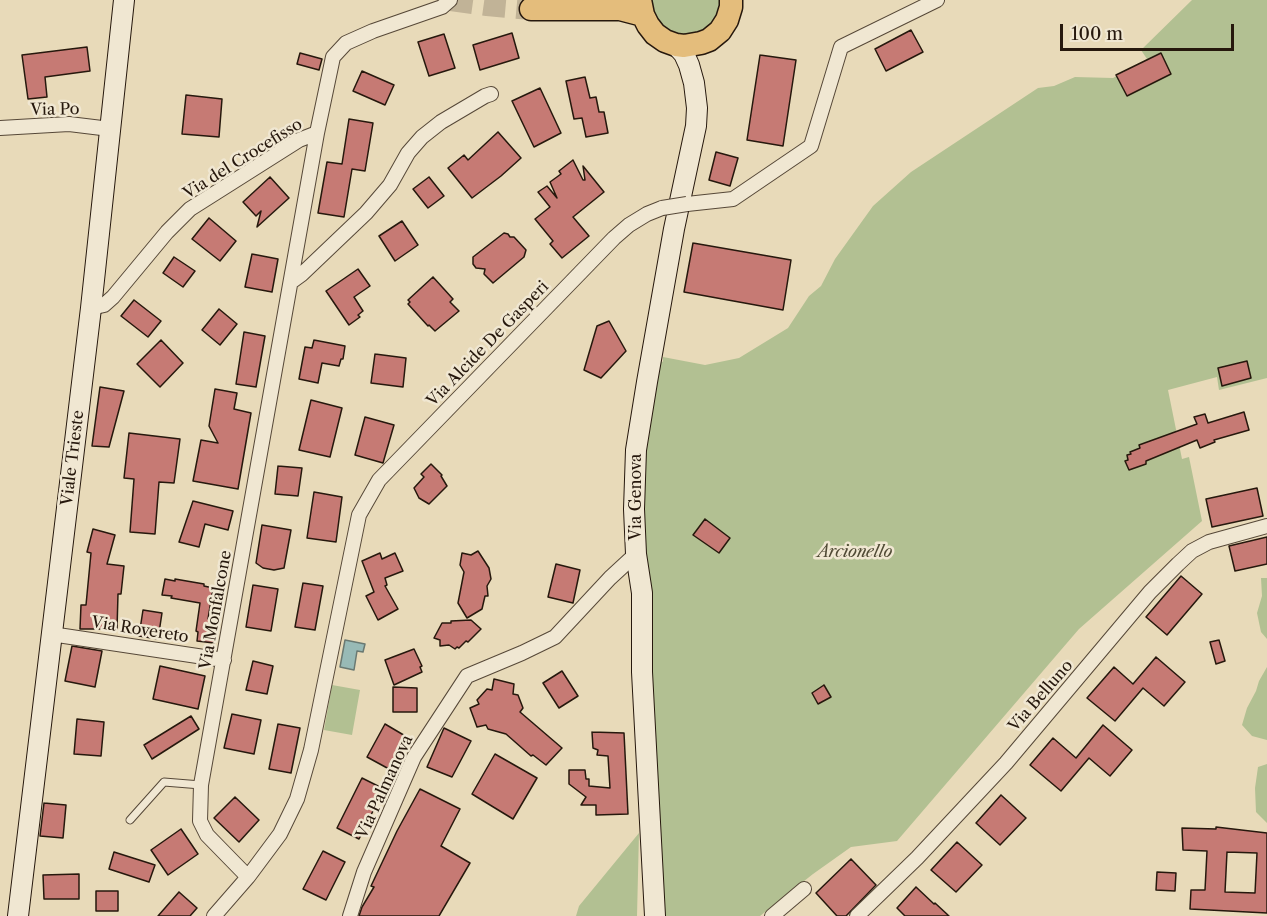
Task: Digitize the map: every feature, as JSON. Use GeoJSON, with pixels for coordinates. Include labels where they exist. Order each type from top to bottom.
{"type":"FeatureCollection","features":[{"type":"Feature","properties":{"kind":"highway","name":"Via Genova"},"geometry":{"type":"LineString","coordinates":[[709,40],[720,31],[727,20],[731,0]]}},
{"type":"Feature","properties":{"kind":"highway","name":"Via Genova"},"geometry":{"type":"LineString","coordinates":[[642,8],[648,26],[655,34],[676,45]]}},
{"type":"Feature","properties":{"kind":"highway"},"geometry":{"type":"LineString","coordinates":[[531,9],[642,8]]}},
{"type":"Feature","properties":{"kind":"highway"},"geometry":{"type":"LineString","coordinates":[[676,45],[693,45],[709,40]]}},
{"type":"Feature","properties":{"kind":"main road","name":"Viale Trieste"},"geometry":{"type":"LineString","coordinates":[[18,916],[91,308],[124,0]]}},
{"type":"Feature","properties":{"kind":"main road","name":"Via Genova"},"geometry":{"type":"LineString","coordinates":[[694,83],[697,64],[709,40]]}},
{"type":"Feature","properties":{"kind":"main road","name":"Via Genova"},"geometry":{"type":"LineString","coordinates":[[655,916],[642,672],[642,593],[636,554],[634,509],[636,450],[674,229],[696,126],[697,108],[694,83],[684,54],[676,45]]}},
{"type":"Feature","properties":{"kind":"street","name":"Via del Crocefisso"},"geometry":{"type":"LineString","coordinates":[[91,308],[104,305],[113,297],[167,232],[190,209],[299,140],[317,133],[333,57],[346,43],[373,30],[442,7],[450,0]]}},
{"type":"Feature","properties":{"kind":"street","name":"Via Alcide De Gasperi"},"geometry":{"type":"LineString","coordinates":[[248,877],[280,834],[297,800],[311,750],[359,515],[379,480],[629,225],[662,208],[733,199],[811,146],[841,47],[937,0]]}},
{"type":"Feature","properties":{"kind":"street"},"geometry":{"type":"LineString","coordinates":[[291,282],[366,213],[390,185],[408,153],[422,137],[441,122],[491,94]]}},
{"type":"Feature","properties":{"kind":"street","name":"Via Po"},"geometry":{"type":"LineString","coordinates":[[0,128],[69,124],[110,129]]}},
{"type":"Feature","properties":{"kind":"street","name":"Via Monfalcone"},"geometry":{"type":"LineString","coordinates":[[248,877],[207,836],[200,821],[201,785],[317,133]]}},
{"type":"Feature","properties":{"kind":"street","name":"Via Belluno"},"geometry":{"type":"LineString","coordinates":[[857,916],[917,858],[1006,763],[1150,592],[1178,564],[1192,551],[1209,542],[1267,526]]}},
{"type":"Feature","properties":{"kind":"street","name":"Via Palmanova"},"geometry":{"type":"LineString","coordinates":[[350,916],[364,872],[414,757],[467,676],[555,637],[610,578],[636,554]]}},
{"type":"Feature","properties":{"kind":"street","name":"Via Rovereto"},"geometry":{"type":"LineString","coordinates":[[51,634],[224,660]]}},
{"type":"Feature","properties":{"kind":"street"},"geometry":{"type":"LineString","coordinates":[[214,916],[248,877]]}},
{"type":"Feature","properties":{"kind":"street"},"geometry":{"type":"LineString","coordinates":[[772,916],[804,889]]}},
{"type":"Feature","properties":{"kind":"lane"},"geometry":{"type":"LineString","coordinates":[[130,820],[164,782],[201,785]]}},
{"type":"Feature","properties":{"kind":"green space"},"geometry":{"type":"Polygon","coordinates":[[[649,0],[721,0],[721,6],[716,19],[704,31],[679,37],[657,25],[649,0]]]}},
{"type":"Feature","properties":{"kind":"green space","name":"Arcionello"},"geometry":{"type":"Polygon","coordinates":[[[1192,0],[1267,0],[1267,378],[1219,390],[1217,377],[1168,390],[1182,459],[1189,457],[1202,521],[1079,629],[897,841],[851,847],[760,916],[659,916],[658,812],[648,579],[641,529],[644,467],[663,357],[705,365],[739,358],[788,328],[809,296],[821,286],[835,259],[873,206],[911,172],[1038,88],[1054,86],[1075,77],[1113,78],[1147,59],[1141,50],[1192,0]]]}},
{"type":"Feature","properties":{"kind":"green space"},"geometry":{"type":"Polygon","coordinates":[[[1261,578],[1267,578],[1267,639],[1261,632],[1257,613],[1262,596],[1261,578]]]}},
{"type":"Feature","properties":{"kind":"green space"},"geometry":{"type":"Polygon","coordinates":[[[1267,667],[1267,740],[1252,736],[1242,725],[1247,708],[1267,667]]]}},
{"type":"Feature","properties":{"kind":"green space"},"geometry":{"type":"Polygon","coordinates":[[[332,685],[360,690],[352,735],[324,730],[332,685]]]}},
{"type":"Feature","properties":{"kind":"green space"},"geometry":{"type":"Polygon","coordinates":[[[1267,764],[1267,823],[1256,812],[1255,788],[1258,767],[1267,764]]]}},
{"type":"Feature","properties":{"kind":"green space"},"geometry":{"type":"Polygon","coordinates":[[[639,833],[637,916],[576,916],[579,906],[639,833]]]}},
{"type":"Feature","properties":{"kind":"water"},"geometry":{"type":"Polygon","coordinates":[[[345,640],[365,644],[363,652],[357,651],[354,670],[340,667],[345,640]]]}},
{"type":"Feature","properties":{"kind":"building"},"geometry":{"type":"Polygon","coordinates":[[[911,30],[923,52],[886,71],[875,49],[911,30]]]}},
{"type":"Feature","properties":{"kind":"building"},"geometry":{"type":"Polygon","coordinates":[[[512,33],[519,58],[480,70],[473,45],[512,33]]]}},
{"type":"Feature","properties":{"kind":"building"},"geometry":{"type":"Polygon","coordinates":[[[444,34],[455,68],[429,76],[418,42],[444,34]]]}},
{"type":"Feature","properties":{"kind":"building"},"geometry":{"type":"Polygon","coordinates":[[[87,47],[90,71],[45,77],[47,97],[28,99],[22,55],[87,47]]]}},
{"type":"Feature","properties":{"kind":"building"},"geometry":{"type":"Polygon","coordinates":[[[300,53],[322,59],[319,70],[297,64],[300,53]]]}},
{"type":"Feature","properties":{"kind":"building"},"geometry":{"type":"Polygon","coordinates":[[[1161,53],[1171,74],[1127,96],[1116,75],[1161,53]]]}},
{"type":"Feature","properties":{"kind":"building"},"geometry":{"type":"Polygon","coordinates":[[[760,55],[796,60],[783,146],[747,140],[760,55]]]}},
{"type":"Feature","properties":{"kind":"building"},"geometry":{"type":"Polygon","coordinates":[[[362,71],[394,85],[385,105],[353,91],[362,71]]]}},
{"type":"Feature","properties":{"kind":"building"},"geometry":{"type":"Polygon","coordinates":[[[585,77],[590,98],[596,97],[599,112],[604,112],[608,133],[586,137],[582,118],[574,119],[566,81],[585,77]]]}},
{"type":"Feature","properties":{"kind":"building"},"geometry":{"type":"Polygon","coordinates":[[[540,88],[561,133],[534,147],[512,101],[540,88]]]}},
{"type":"Feature","properties":{"kind":"building"},"geometry":{"type":"Polygon","coordinates":[[[186,95],[222,99],[219,137],[182,134],[186,95]]]}},
{"type":"Feature","properties":{"kind":"building"},"geometry":{"type":"Polygon","coordinates":[[[349,119],[373,123],[365,171],[352,169],[344,217],[318,213],[327,162],[342,164],[349,119]]]}},
{"type":"Feature","properties":{"kind":"building"},"geometry":{"type":"Polygon","coordinates":[[[498,132],[521,158],[472,198],[448,168],[464,155],[468,160],[498,132]]]}},
{"type":"Feature","properties":{"kind":"building"},"geometry":{"type":"Polygon","coordinates":[[[716,152],[738,158],[730,186],[709,180],[716,152]]]}},
{"type":"Feature","properties":{"kind":"building"},"geometry":{"type":"Polygon","coordinates":[[[573,160],[583,180],[585,180],[583,166],[604,192],[573,217],[589,236],[562,258],[550,244],[553,241],[535,219],[550,207],[538,192],[547,186],[557,198],[550,182],[561,174],[559,171],[573,160]]]}},
{"type":"Feature","properties":{"kind":"building"},"geometry":{"type":"Polygon","coordinates":[[[270,177],[289,198],[257,227],[261,211],[256,216],[243,202],[270,177]]]}},
{"type":"Feature","properties":{"kind":"building"},"geometry":{"type":"Polygon","coordinates":[[[429,177],[444,196],[428,208],[413,189],[429,177]]]}},
{"type":"Feature","properties":{"kind":"building"},"geometry":{"type":"Polygon","coordinates":[[[209,218],[236,241],[220,261],[192,239],[209,218]]]}},
{"type":"Feature","properties":{"kind":"building"},"geometry":{"type":"Polygon","coordinates":[[[402,221],[418,245],[395,261],[379,236],[402,221]]]}},
{"type":"Feature","properties":{"kind":"building"},"geometry":{"type":"Polygon","coordinates":[[[504,233],[514,237],[526,250],[524,257],[493,283],[484,274],[485,269],[476,268],[473,264],[473,257],[504,233]]]}},
{"type":"Feature","properties":{"kind":"building"},"geometry":{"type":"Polygon","coordinates":[[[693,243],[791,260],[783,310],[684,292],[693,243]]]}},
{"type":"Feature","properties":{"kind":"building"},"geometry":{"type":"Polygon","coordinates":[[[252,254],[278,259],[272,292],[245,287],[252,254]]]}},
{"type":"Feature","properties":{"kind":"building"},"geometry":{"type":"Polygon","coordinates":[[[174,257],[195,271],[183,287],[163,273],[174,257]]]}},
{"type":"Feature","properties":{"kind":"building"},"geometry":{"type":"Polygon","coordinates":[[[358,269],[370,286],[354,297],[363,311],[358,315],[360,317],[349,325],[326,291],[358,269]]]}},
{"type":"Feature","properties":{"kind":"building"},"geometry":{"type":"Polygon","coordinates":[[[433,277],[453,299],[450,302],[459,311],[435,331],[408,304],[410,302],[408,300],[433,277]]]}},
{"type":"Feature","properties":{"kind":"building"},"geometry":{"type":"Polygon","coordinates":[[[134,300],[161,321],[148,337],[121,316],[134,300]]]}},
{"type":"Feature","properties":{"kind":"building"},"geometry":{"type":"Polygon","coordinates":[[[219,309],[237,324],[220,345],[202,330],[219,309]]]}},
{"type":"Feature","properties":{"kind":"building"},"geometry":{"type":"Polygon","coordinates":[[[609,321],[626,351],[601,378],[584,370],[597,326],[609,321]]]}},
{"type":"Feature","properties":{"kind":"building"},"geometry":{"type":"Polygon","coordinates":[[[244,332],[265,336],[256,387],[236,384],[244,332]]]}},
{"type":"Feature","properties":{"kind":"building"},"geometry":{"type":"Polygon","coordinates":[[[161,340],[183,363],[160,387],[137,364],[161,340]]]}},
{"type":"Feature","properties":{"kind":"building"},"geometry":{"type":"Polygon","coordinates":[[[314,340],[345,346],[343,359],[339,366],[322,363],[318,383],[299,379],[305,347],[312,348],[314,340]]]}},
{"type":"Feature","properties":{"kind":"building"},"geometry":{"type":"Polygon","coordinates":[[[375,354],[406,358],[403,387],[371,383],[375,354]]]}},
{"type":"Feature","properties":{"kind":"building"},"geometry":{"type":"Polygon","coordinates":[[[1247,361],[1251,378],[1222,386],[1218,368],[1247,361]]]}},
{"type":"Feature","properties":{"kind":"building"},"geometry":{"type":"Polygon","coordinates":[[[100,387],[124,391],[109,447],[92,446],[100,387]]]}},
{"type":"Feature","properties":{"kind":"building"},"geometry":{"type":"Polygon","coordinates":[[[215,389],[237,393],[234,409],[251,413],[238,489],[193,481],[201,440],[218,443],[209,426],[215,389]]]}},
{"type":"Feature","properties":{"kind":"building"},"geometry":{"type":"Polygon","coordinates":[[[311,400],[342,408],[330,457],[299,450],[311,400]]]}},
{"type":"Feature","properties":{"kind":"building"},"geometry":{"type":"Polygon","coordinates":[[[1244,412],[1249,430],[1214,440],[1215,442],[1200,448],[1197,440],[1129,470],[1125,461],[1128,460],[1127,455],[1131,454],[1130,452],[1140,448],[1139,445],[1197,424],[1194,417],[1205,414],[1208,423],[1244,412]]]}},
{"type":"Feature","properties":{"kind":"building"},"geometry":{"type":"Polygon","coordinates":[[[365,417],[394,425],[383,463],[355,455],[365,417]]]}},
{"type":"Feature","properties":{"kind":"building"},"geometry":{"type":"Polygon","coordinates":[[[129,433],[180,439],[174,483],[159,482],[155,534],[130,532],[134,479],[124,478],[129,433]]]}},
{"type":"Feature","properties":{"kind":"building"},"geometry":{"type":"Polygon","coordinates":[[[431,464],[442,475],[447,486],[429,504],[419,498],[414,488],[424,477],[421,474],[431,464]]]}},
{"type":"Feature","properties":{"kind":"building"},"geometry":{"type":"Polygon","coordinates":[[[278,466],[302,468],[298,496],[275,494],[278,466]]]}},
{"type":"Feature","properties":{"kind":"building"},"geometry":{"type":"Polygon","coordinates":[[[1257,488],[1263,516],[1212,527],[1206,499],[1257,488]]]}},
{"type":"Feature","properties":{"kind":"building"},"geometry":{"type":"Polygon","coordinates":[[[314,492],[342,497],[336,542],[307,538],[314,492]]]}},
{"type":"Feature","properties":{"kind":"building"},"geometry":{"type":"Polygon","coordinates":[[[193,501],[233,511],[228,530],[205,524],[199,547],[179,542],[193,501]]]}},
{"type":"Feature","properties":{"kind":"building"},"geometry":{"type":"Polygon","coordinates":[[[705,519],[730,538],[719,553],[693,535],[705,519]]]}},
{"type":"Feature","properties":{"kind":"building"},"geometry":{"type":"Polygon","coordinates":[[[262,525],[291,530],[284,568],[274,570],[263,568],[256,563],[262,525]]]}},
{"type":"Feature","properties":{"kind":"building"},"geometry":{"type":"Polygon","coordinates":[[[93,529],[115,535],[107,564],[124,566],[121,594],[118,594],[117,629],[80,629],[81,605],[86,605],[91,553],[87,552],[93,529]]]}},
{"type":"Feature","properties":{"kind":"building"},"geometry":{"type":"Polygon","coordinates":[[[1267,537],[1267,564],[1235,571],[1229,546],[1267,537]]]}},
{"type":"Feature","properties":{"kind":"building"},"geometry":{"type":"Polygon","coordinates":[[[478,551],[489,568],[491,579],[487,586],[488,596],[485,596],[482,609],[467,618],[458,603],[464,572],[460,565],[462,553],[471,555],[478,551]]]}},
{"type":"Feature","properties":{"kind":"building"},"geometry":{"type":"Polygon","coordinates":[[[380,553],[382,559],[395,553],[403,571],[385,578],[387,585],[385,586],[398,609],[378,620],[366,596],[374,592],[362,561],[380,553]]]}},
{"type":"Feature","properties":{"kind":"building"},"geometry":{"type":"Polygon","coordinates":[[[556,564],[580,570],[573,603],[548,597],[556,564]]]}},
{"type":"Feature","properties":{"kind":"building"},"geometry":{"type":"Polygon","coordinates":[[[1181,576],[1202,594],[1167,635],[1146,617],[1181,576]]]}},
{"type":"Feature","properties":{"kind":"building"},"geometry":{"type":"Polygon","coordinates":[[[165,579],[204,584],[204,586],[213,588],[208,619],[217,620],[214,643],[197,641],[200,603],[162,595],[165,579]]]}},
{"type":"Feature","properties":{"kind":"building"},"geometry":{"type":"Polygon","coordinates":[[[303,583],[323,586],[315,630],[295,627],[303,583]]]}},
{"type":"Feature","properties":{"kind":"building"},"geometry":{"type":"Polygon","coordinates":[[[253,585],[278,589],[271,631],[246,627],[253,585]]]}},
{"type":"Feature","properties":{"kind":"building"},"geometry":{"type":"Polygon","coordinates":[[[143,610],[162,613],[158,639],[139,636],[143,610]]]}},
{"type":"Feature","properties":{"kind":"building"},"geometry":{"type":"Polygon","coordinates":[[[471,620],[481,629],[459,648],[455,649],[449,645],[440,646],[440,640],[434,638],[442,623],[471,620]]]}},
{"type":"Feature","properties":{"kind":"building"},"geometry":{"type":"Polygon","coordinates":[[[1219,640],[1225,661],[1216,664],[1210,642],[1219,640]]]}},
{"type":"Feature","properties":{"kind":"building"},"geometry":{"type":"Polygon","coordinates":[[[72,646],[102,651],[95,687],[65,681],[72,646]]]}},
{"type":"Feature","properties":{"kind":"building"},"geometry":{"type":"Polygon","coordinates":[[[414,649],[422,666],[420,667],[422,672],[394,685],[385,660],[414,649]]]}},
{"type":"Feature","properties":{"kind":"building"},"geometry":{"type":"Polygon","coordinates":[[[1156,657],[1185,682],[1164,706],[1143,688],[1115,721],[1087,698],[1114,667],[1133,684],[1156,657]]]}},
{"type":"Feature","properties":{"kind":"building"},"geometry":{"type":"Polygon","coordinates":[[[253,661],[273,666],[267,694],[246,690],[253,661]]]}},
{"type":"Feature","properties":{"kind":"building"},"geometry":{"type":"Polygon","coordinates":[[[160,666],[205,676],[198,709],[153,699],[160,666]]]}},
{"type":"Feature","properties":{"kind":"building"},"geometry":{"type":"Polygon","coordinates":[[[562,671],[578,696],[559,708],[543,683],[562,671]]]}},
{"type":"Feature","properties":{"kind":"building"},"geometry":{"type":"Polygon","coordinates":[[[494,679],[514,684],[513,694],[518,695],[523,708],[520,712],[562,748],[546,765],[533,755],[531,756],[506,734],[488,729],[486,725],[477,727],[470,708],[479,704],[477,700],[487,689],[492,690],[494,679]]]}},
{"type":"Feature","properties":{"kind":"building"},"geometry":{"type":"Polygon","coordinates":[[[824,685],[831,697],[818,704],[812,693],[824,685]]]}},
{"type":"Feature","properties":{"kind":"building"},"geometry":{"type":"Polygon","coordinates":[[[393,687],[417,688],[417,712],[393,712],[393,687]]]}},
{"type":"Feature","properties":{"kind":"building"},"geometry":{"type":"Polygon","coordinates":[[[232,714],[261,720],[254,754],[224,748],[232,714]]]}},
{"type":"Feature","properties":{"kind":"building"},"geometry":{"type":"Polygon","coordinates":[[[191,716],[199,729],[152,759],[144,745],[191,716]]]}},
{"type":"Feature","properties":{"kind":"building"},"geometry":{"type":"Polygon","coordinates":[[[77,719],[104,722],[101,756],[74,754],[77,719]]]}},
{"type":"Feature","properties":{"kind":"building"},"geometry":{"type":"Polygon","coordinates":[[[278,724],[300,728],[291,773],[269,769],[278,724]]]}},
{"type":"Feature","properties":{"kind":"building"},"geometry":{"type":"Polygon","coordinates":[[[385,724],[407,737],[389,769],[367,757],[385,724]]]}},
{"type":"Feature","properties":{"kind":"building"},"geometry":{"type":"Polygon","coordinates":[[[1103,725],[1132,750],[1110,776],[1089,758],[1061,791],[1030,765],[1053,738],[1076,758],[1103,725]]]}},
{"type":"Feature","properties":{"kind":"building"},"geometry":{"type":"Polygon","coordinates":[[[444,728],[471,741],[452,777],[427,767],[444,728]]]}},
{"type":"Feature","properties":{"kind":"building"},"geometry":{"type":"Polygon","coordinates":[[[592,732],[624,733],[628,814],[596,815],[596,805],[581,805],[586,797],[569,784],[569,770],[585,770],[589,786],[610,788],[608,756],[597,755],[598,750],[593,748],[592,732]]]}},
{"type":"Feature","properties":{"kind":"building"},"geometry":{"type":"Polygon","coordinates":[[[495,754],[537,778],[513,819],[472,794],[495,754]]]}},
{"type":"Feature","properties":{"kind":"building"},"geometry":{"type":"Polygon","coordinates":[[[362,778],[384,789],[359,839],[337,828],[362,778]]]}},
{"type":"Feature","properties":{"kind":"building"},"geometry":{"type":"Polygon","coordinates":[[[420,789],[460,809],[441,846],[470,863],[439,916],[359,916],[374,887],[371,886],[397,831],[420,789]]]}},
{"type":"Feature","properties":{"kind":"building"},"geometry":{"type":"Polygon","coordinates":[[[1001,795],[1026,818],[1000,845],[976,823],[1001,795]]]}},
{"type":"Feature","properties":{"kind":"building"},"geometry":{"type":"Polygon","coordinates":[[[235,797],[259,820],[239,842],[214,818],[235,797]]]}},
{"type":"Feature","properties":{"kind":"building"},"geometry":{"type":"Polygon","coordinates":[[[44,803],[66,805],[63,838],[40,836],[44,803]]]}},
{"type":"Feature","properties":{"kind":"building"},"geometry":{"type":"Polygon","coordinates":[[[1216,827],[1267,833],[1267,913],[1190,909],[1191,890],[1205,890],[1207,851],[1183,850],[1182,828],[1216,829],[1216,827]],[[1227,852],[1225,892],[1255,893],[1257,853],[1227,852]]]}},
{"type":"Feature","properties":{"kind":"building"},"geometry":{"type":"Polygon","coordinates":[[[181,829],[198,854],[168,875],[151,850],[181,829]]]}},
{"type":"Feature","properties":{"kind":"building"},"geometry":{"type":"Polygon","coordinates":[[[957,842],[982,865],[956,892],[931,870],[957,842]]]}},
{"type":"Feature","properties":{"kind":"building"},"geometry":{"type":"Polygon","coordinates":[[[323,851],[345,862],[326,900],[303,889],[323,851]]]}},
{"type":"Feature","properties":{"kind":"building"},"geometry":{"type":"Polygon","coordinates":[[[114,852],[155,865],[149,882],[109,869],[114,852]]]}},
{"type":"Feature","properties":{"kind":"building"},"geometry":{"type":"Polygon","coordinates":[[[851,859],[876,885],[846,916],[837,916],[816,893],[851,859]]]}},
{"type":"Feature","properties":{"kind":"building"},"geometry":{"type":"Polygon","coordinates":[[[1157,872],[1176,873],[1175,891],[1156,890],[1157,872]]]}},
{"type":"Feature","properties":{"kind":"building"},"geometry":{"type":"Polygon","coordinates":[[[79,874],[79,899],[44,899],[43,875],[79,874]]]}},
{"type":"Feature","properties":{"kind":"building"},"geometry":{"type":"Polygon","coordinates":[[[916,887],[949,916],[905,916],[897,908],[916,887]]]}},
{"type":"Feature","properties":{"kind":"building"},"geometry":{"type":"Polygon","coordinates":[[[96,891],[118,891],[118,911],[96,911],[96,891]]]}},
{"type":"Feature","properties":{"kind":"building"},"geometry":{"type":"Polygon","coordinates":[[[179,892],[197,908],[190,916],[158,916],[179,892]]]}},
{"type":"Feature","properties":{"kind":"tunnel"},"geometry":{"type":"LineString","coordinates":[[451,0],[531,9]]}}]}
